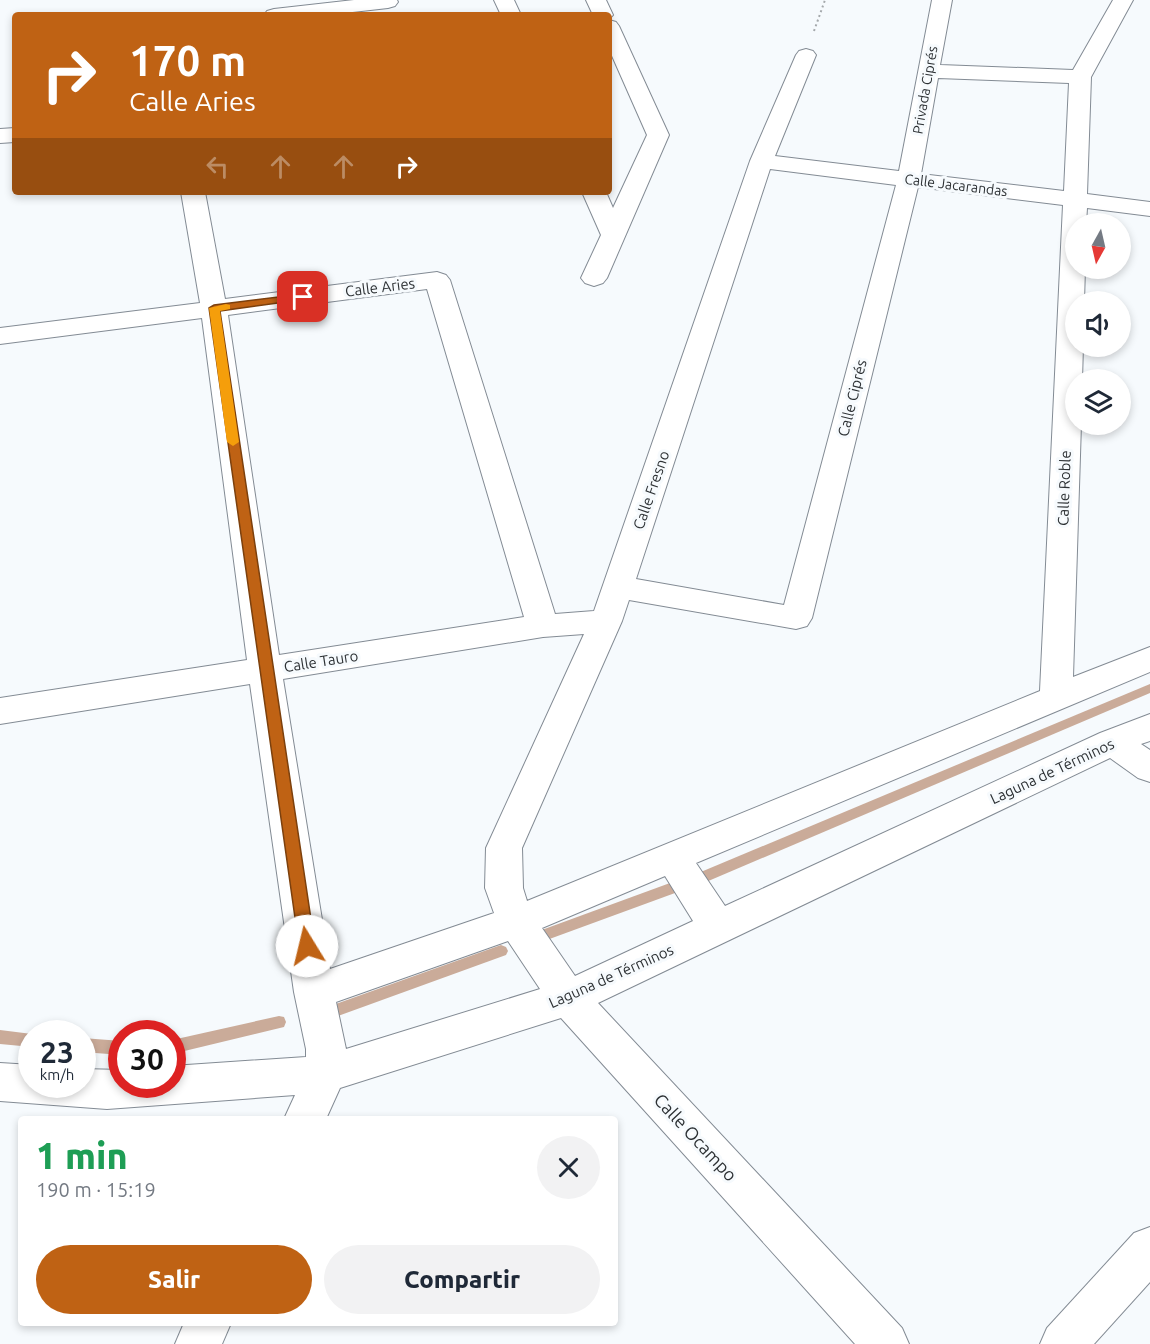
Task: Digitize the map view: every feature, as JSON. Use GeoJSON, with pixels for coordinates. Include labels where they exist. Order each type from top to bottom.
{"type":"FeatureCollection","features":[{"type":"Feature","properties":{"kind":"street","name":"Privada Ciprés"},"geometry":{"type":"LineString","coordinates":[[909,179],[942,0]]}},
{"type":"Feature","properties":{"kind":"street","name":"Calle Roble"},"geometry":{"type":"LineString","coordinates":[[1056,699],[1080,77],[1123,0]]}},
{"type":"Feature","properties":{"kind":"street"},"geometry":{"type":"LineString","coordinates":[[298,12],[388,1]]}},
{"type":"Feature","properties":{"kind":"street"},"geometry":{"type":"LineString","coordinates":[[594,278],[658,135],[612,33]]}},
{"type":"Feature","properties":{"kind":"street","name":"Calle Fresno"},"geometry":{"type":"LineString","coordinates":[[516,922],[504,888],[504,848],[606,621],[761,161],[806,55]]}},
{"type":"Feature","properties":{"kind":"street"},"geometry":{"type":"LineString","coordinates":[[929,71],[1080,77]]}},
{"type":"Feature","properties":{"kind":"street","name":"Calle Jacarandas"},"geometry":{"type":"LineString","coordinates":[[761,161],[1150,209]]}},
{"type":"Feature","properties":{"kind":"street","name":"Calle Ciprés"},"geometry":{"type":"LineString","coordinates":[[618,587],[796,618],[909,179]]}},
{"type":"Feature","properties":{"kind":"street"},"geometry":{"type":"LineString","coordinates":[[194,195],[214,308],[265,670],[314,992],[326,1049],[326,1074],[306,1116]]}},
{"type":"Feature","properties":{"kind":"street"},"geometry":{"type":"LineString","coordinates":[[595,195],[613,234]]}},
{"type":"Feature","properties":{"kind":"street","name":"Calle Aries"},"geometry":{"type":"LineString","coordinates":[[0,336],[436,280],[543,626]]}},
{"type":"Feature","properties":{"kind":"street","name":"Calle Tauro"},"geometry":{"type":"LineString","coordinates":[[0,711],[543,626],[606,621]]}},
{"type":"Feature","properties":{"kind":"street"},"geometry":{"type":"LineString","coordinates":[[314,992],[516,922],[1150,659]]}},
{"type":"Feature","properties":{"kind":"street","name":"Laguna de Términos"},"geometry":{"type":"LineString","coordinates":[[96,1089],[326,1074],[568,998],[1112,742],[1150,727]]}},
{"type":"Feature","properties":{"kind":"street"},"geometry":{"type":"LineString","coordinates":[[1112,742],[1150,768]]}},
{"type":"Feature","properties":{"kind":"street"},"geometry":{"type":"LineString","coordinates":[[672,857],[718,927]]}},
{"type":"Feature","properties":{"kind":"street","name":"Calle Ocampo"},"geometry":{"type":"LineString","coordinates":[[516,922],[568,998],[886,1344]]}},
{"type":"Feature","properties":{"kind":"street"},"geometry":{"type":"LineString","coordinates":[[0,1082],[18,1083]]}},
{"type":"Feature","properties":{"kind":"street"},"geometry":{"type":"LineString","coordinates":[[1063,1344],[1150,1249]]}},
{"type":"Feature","properties":{"kind":"street"},"geometry":{"type":"LineString","coordinates":[[198,1344],[207,1326]]}},
{"type":"Feature","properties":{"kind":"waterway"},"geometry":{"type":"LineString","coordinates":[[701,878],[1150,688]]}},
{"type":"Feature","properties":{"kind":"waterway"},"geometry":{"type":"LineString","coordinates":[[544,935],[670,889]]}},
{"type":"Feature","properties":{"kind":"waterway"},"geometry":{"type":"LineString","coordinates":[[338,1010],[501,951]]}},
{"type":"Feature","properties":{"kind":"waterway"},"geometry":{"type":"LineString","coordinates":[[186,1044],[279,1022]]}},
{"type":"Feature","properties":{"kind":"waterway"},"geometry":{"type":"LineString","coordinates":[[0,1037],[18,1039]]}},
{"type":"Feature","properties":{"kind":"waterway"},"geometry":{"type":"LineString","coordinates":[[96,1046],[108,1047]]}},
{"type":"Feature","properties":{"kind":"slow traffic"},"geometry":{"type":"LineString","coordinates":[[226,307],[214,308],[233,442]]}},
{"type":"Feature","properties":{"kind":"route"},"geometry":{"type":"LineString","coordinates":[[303,297],[214,308],[307,946]]}}]}
